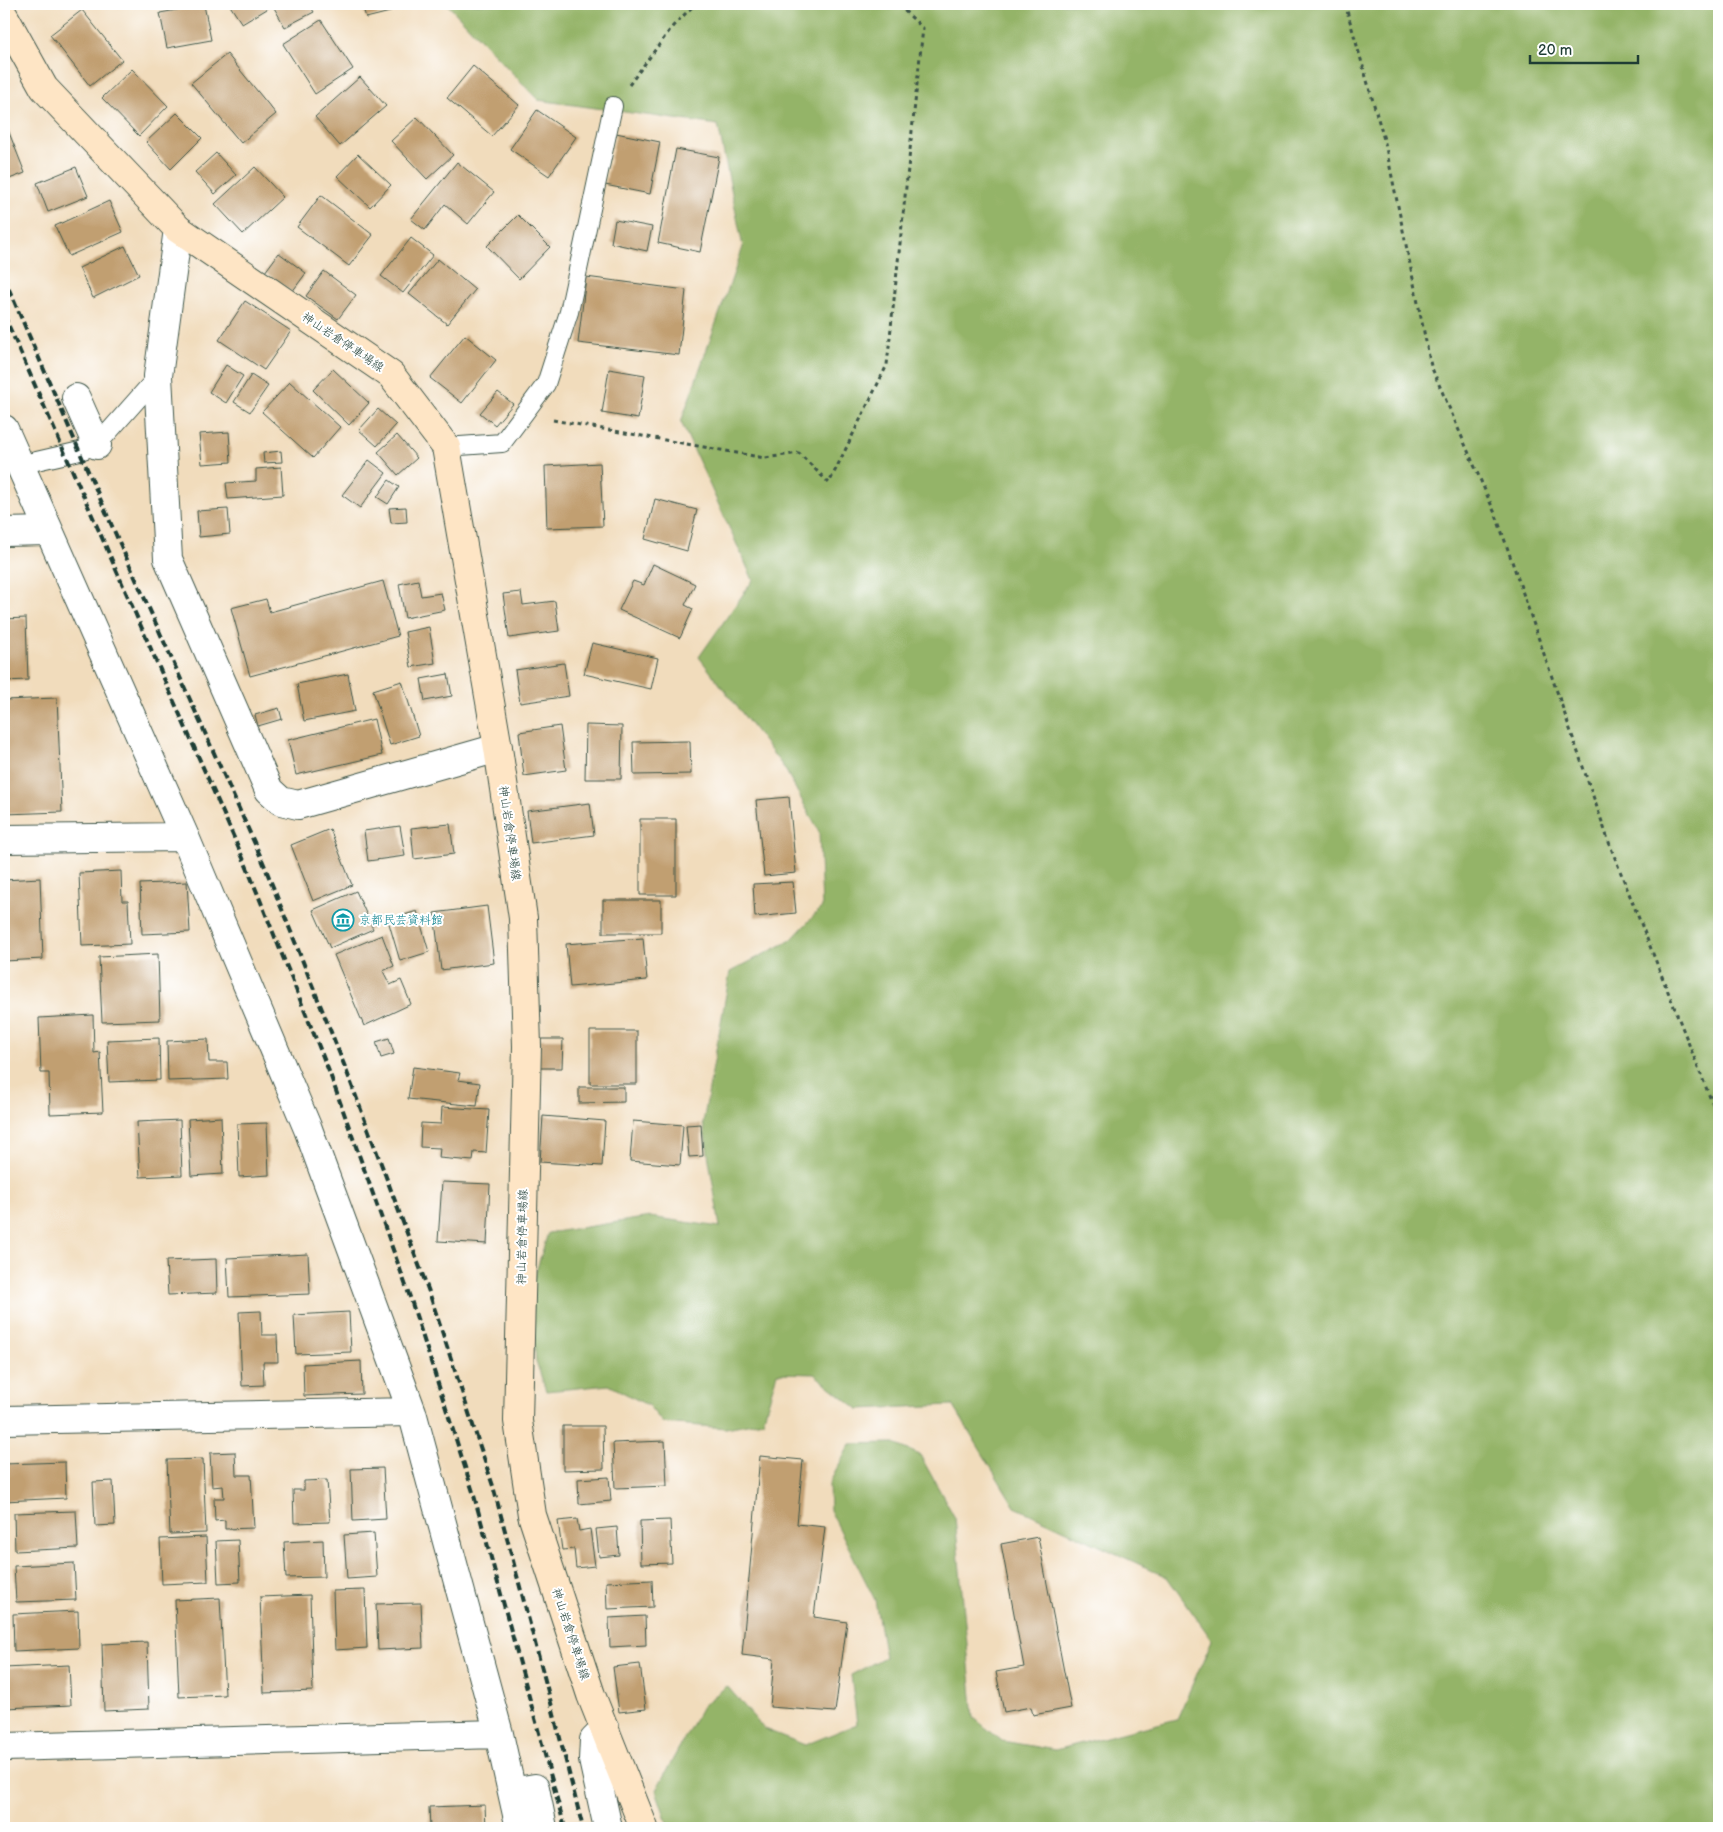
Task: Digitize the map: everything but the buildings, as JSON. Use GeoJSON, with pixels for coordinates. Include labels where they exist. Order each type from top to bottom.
{"type":"FeatureCollection","features":[{"type":"Feature","properties":{"kind":"main road","name":"神山岩倉停車場線"},"geometry":{"type":"LineString","coordinates":[[4,16],[44,88],[178,229],[391,375],[446,446],[498,748],[523,918],[527,1046],[518,1421],[532,1515],[591,1695],[644,1828]]}},
{"type":"Feature","properties":{"kind":"street"},"geometry":{"type":"LineString","coordinates":[[178,229],[158,376],[168,559],[269,790],[281,801],[298,805],[498,748]]}},
{"type":"Feature","properties":{"kind":"street"},"geometry":{"type":"LineString","coordinates":[[76,398],[97,445]]}},
{"type":"Feature","properties":{"kind":"street"},"geometry":{"type":"LineString","coordinates":[[4,428],[48,531],[186,836],[308,1129],[412,1412],[499,1734],[520,1828]]}},
{"type":"Feature","properties":{"kind":"street"},"geometry":{"type":"LineString","coordinates":[[4,532],[48,531]]}},
{"type":"Feature","properties":{"kind":"street"},"geometry":{"type":"LineString","coordinates":[[4,839],[186,836]]}},
{"type":"Feature","properties":{"kind":"street"},"geometry":{"type":"LineString","coordinates":[[4,1420],[412,1412]]}},
{"type":"Feature","properties":{"kind":"street"},"geometry":{"type":"LineString","coordinates":[[605,1729],[594,1740],[593,1760],[608,1828]]}},
{"type":"Feature","properties":{"kind":"street"},"geometry":{"type":"LineString","coordinates":[[4,1747],[499,1734]]}},
{"type":"Feature","properties":{"kind":"street"},"geometry":{"type":"LineString","coordinates":[[512,1792],[535,1788],[543,1828]]}},
{"type":"Feature","properties":{"kind":"lane"},"geometry":{"type":"LineString","coordinates":[[446,446],[502,443],[546,384],[569,312],[613,106]]}},
{"type":"Feature","properties":{"kind":"lane"},"geometry":{"type":"LineString","coordinates":[[20,465],[80,451],[97,445],[158,376]]}},
{"type":"Feature","properties":{"kind":"path"},"geometry":{"type":"LineString","coordinates":[[613,106],[673,26],[694,4]]}},
{"type":"Feature","properties":{"kind":"path"},"geometry":{"type":"LineString","coordinates":[[523,414],[765,458],[799,453],[829,483],[887,365],[923,28],[897,4]]}},
{"type":"Feature","properties":{"kind":"path"},"geometry":{"type":"LineString","coordinates":[[1345,4],[1384,143],[1431,366],[1497,518],[1610,848],[1719,1114]]}},
{"type":"Feature","properties":{"kind":"green space"},"geometry":{"type":"Polygon","coordinates":[[[447,4],[1719,4],[1719,1828],[669,1828],[656,1790],[702,1706],[727,1686],[764,1729],[805,1745],[857,1724],[851,1675],[885,1657],[875,1600],[830,1510],[829,1484],[850,1444],[892,1443],[920,1455],[955,1518],[974,1718],[1002,1741],[1055,1750],[1177,1719],[1212,1640],[1167,1577],[1015,1507],[953,1405],[858,1409],[814,1374],[777,1373],[763,1421],[726,1428],[663,1423],[649,1406],[609,1385],[546,1391],[536,1361],[530,1291],[548,1233],[650,1217],[720,1227],[703,1123],[730,972],[791,940],[822,907],[819,832],[785,769],[699,657],[753,580],[681,422],[743,247],[718,125],[538,100],[447,4]]]}},
{"type":"Feature","properties":{"kind":"railway"},"geometry":{"type":"LineString","coordinates":[[4,278],[112,526],[263,862],[345,1067],[429,1292],[493,1486],[583,1828]]}},
{"type":"Feature","properties":{"kind":"railway"},"geometry":{"type":"LineString","coordinates":[[4,315],[246,865],[330,1074],[411,1300],[473,1492],[565,1828]]}},
{"type":"Feature","properties":{"kind":"place","name":"京都民芸資料館"},"geometry":{"type":"Point","coordinates":[343,920]}}]}
